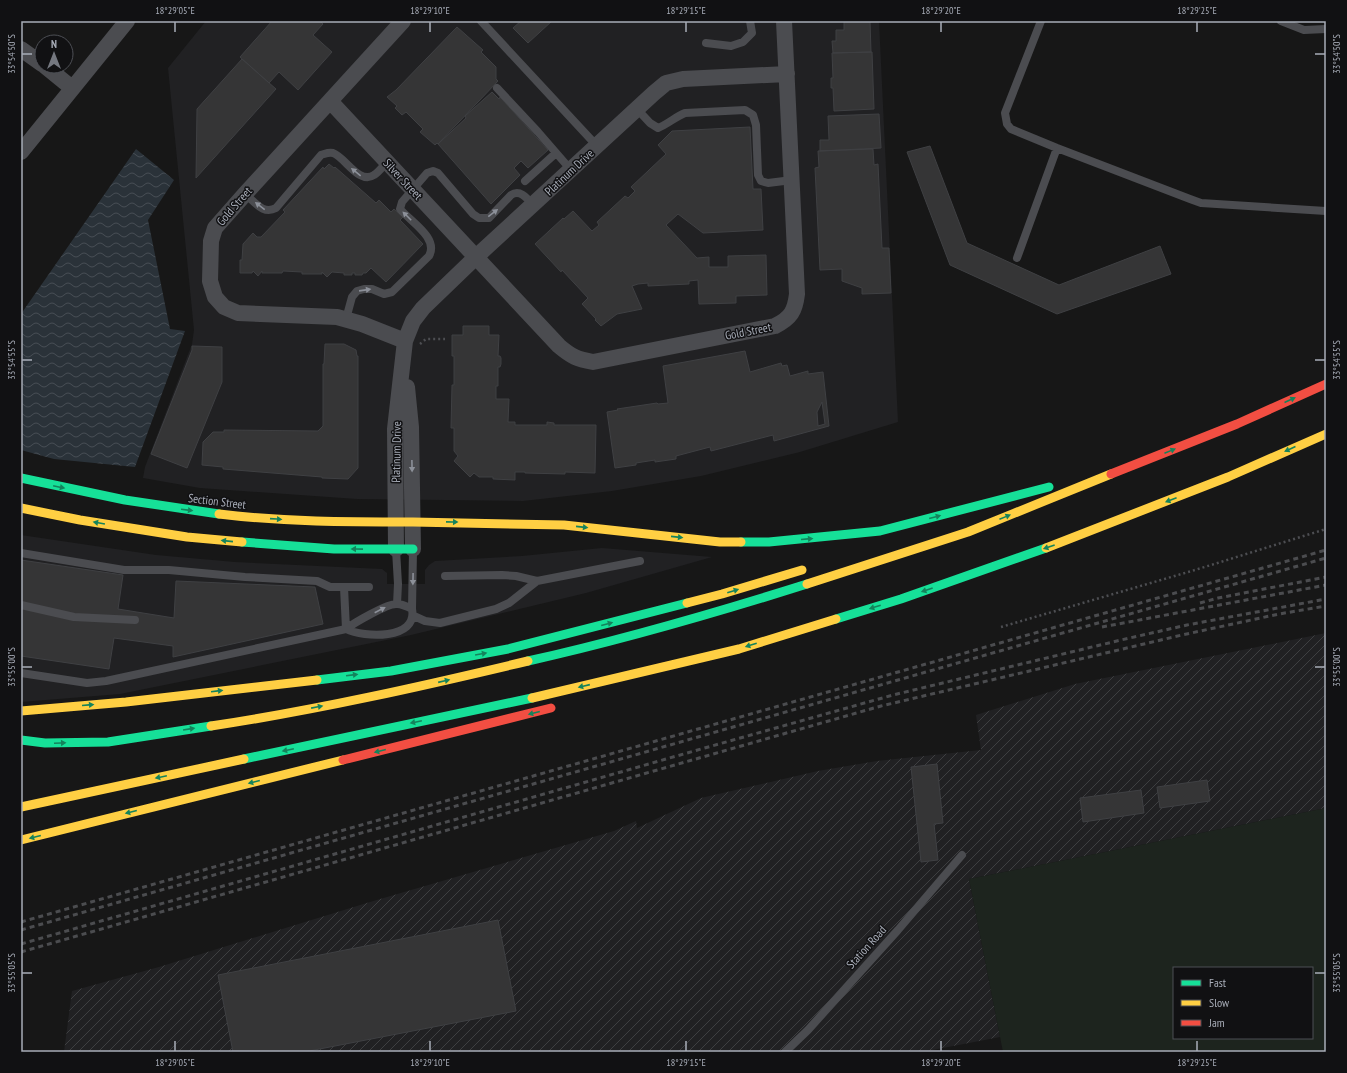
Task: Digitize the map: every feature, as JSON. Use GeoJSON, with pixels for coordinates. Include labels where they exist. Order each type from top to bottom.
{"type":"FeatureCollection","features":[{"type":"Feature","properties":{"kind":"main road"},"geometry":{"type":"LineString","coordinates":[[21,740],[45,743],[108,742],[252,720],[421,686],[590,647],[729,608],[968,532],[1237,424],[1326,384]]}},
{"type":"Feature","properties":{"kind":"main road"},"geometry":{"type":"LineString","coordinates":[[21,807],[635,674],[739,649],[912,595],[1062,542],[1228,477],[1326,434]]}},
{"type":"Feature","properties":{"kind":"main road","name":"Section Street"},"geometry":{"type":"LineString","coordinates":[[21,478],[101,496],[238,516],[300,521],[366,523],[413,522],[564,525],[720,542],[769,542],[880,531],[1134,465]]}},
{"type":"Feature","properties":{"kind":"main road"},"geometry":{"type":"LineString","coordinates":[[21,508],[80,520],[187,536],[334,549],[413,549]]}},
{"type":"Feature","properties":{"kind":"main road"},"geometry":{"type":"LineString","coordinates":[[902,543],[968,532]]}},
{"type":"Feature","properties":{"kind":"main road"},"geometry":{"type":"LineString","coordinates":[[21,711],[126,702],[391,671],[508,649],[722,594],[812,566]]}},
{"type":"Feature","properties":{"kind":"main road"},"geometry":{"type":"LineString","coordinates":[[592,693],[635,674]]}},
{"type":"Feature","properties":{"kind":"main road"},"geometry":{"type":"LineString","coordinates":[[21,840],[562,705]]}},
{"type":"Feature","properties":{"kind":"main road"},"geometry":{"type":"LineString","coordinates":[[43,844],[100,820]]}},
{"type":"Feature","properties":{"kind":"street"},"geometry":{"type":"LineString","coordinates":[[21,152],[126,21]]}},
{"type":"Feature","properties":{"kind":"street","name":"Gold Street"},"geometry":{"type":"LineString","coordinates":[[403,21],[244,194],[215,228],[211,241],[210,281],[216,297],[224,306],[238,313],[337,317],[362,324],[408,348]]}},
{"type":"Feature","properties":{"kind":"street","name":"Gold Street"},"geometry":{"type":"LineString","coordinates":[[477,256],[559,346],[578,360],[593,362],[775,326],[785,321],[796,305],[796,299],[784,21]]}},
{"type":"Feature","properties":{"kind":"street"},"geometry":{"type":"LineString","coordinates":[[21,49],[34,58]]}},
{"type":"Feature","properties":{"kind":"street"},"geometry":{"type":"LineString","coordinates":[[55,74],[72,88]]}},
{"type":"Feature","properties":{"kind":"street","name":"Platinum Drive"},"geometry":{"type":"LineString","coordinates":[[396,549],[395,429],[412,321],[423,308],[477,256],[666,83],[683,78],[787,74]]}},
{"type":"Feature","properties":{"kind":"street","name":"Silver Street"},"geometry":{"type":"LineString","coordinates":[[330,101],[477,256]]}},
{"type":"Feature","properties":{"kind":"street","name":"Platinum Drive"},"geometry":{"type":"LineString","coordinates":[[408,348],[413,549]]}},
{"type":"Feature","properties":{"kind":"lane"},"geometry":{"type":"LineString","coordinates":[[481,21],[596,146]]}},
{"type":"Feature","properties":{"kind":"lane"},"geometry":{"type":"LineString","coordinates":[[706,44],[731,46],[743,42],[752,33],[750,21]]}},
{"type":"Feature","properties":{"kind":"lane"},"geometry":{"type":"LineString","coordinates":[[1041,21],[1005,113],[1007,124],[1011,129],[1201,203],[1326,211]]}},
{"type":"Feature","properties":{"kind":"lane"},"geometry":{"type":"LineString","coordinates":[[1281,21],[1304,30],[1326,29]]}},
{"type":"Feature","properties":{"kind":"lane"},"geometry":{"type":"LineString","coordinates":[[497,88],[571,170]]}},
{"type":"Feature","properties":{"kind":"lane"},"geometry":{"type":"LineString","coordinates":[[637,109],[650,123],[658,128],[666,125],[676,116],[685,113],[745,110],[753,115],[756,125],[758,175],[761,181],[768,183],[792,180]]}},
{"type":"Feature","properties":{"kind":"lane"},"geometry":{"type":"LineString","coordinates":[[1017,258],[1057,148]]}},
{"type":"Feature","properties":{"kind":"lane"},"geometry":{"type":"LineString","coordinates":[[244,194],[264,210],[271,211],[276,208],[321,155],[328,152],[334,153],[360,176],[374,176],[387,162]]}},
{"type":"Feature","properties":{"kind":"lane"},"geometry":{"type":"LineString","coordinates":[[525,181],[556,153]]}},
{"type":"Feature","properties":{"kind":"lane"},"geometry":{"type":"LineString","coordinates":[[346,319],[352,297],[357,291],[372,289],[384,294],[392,292],[429,256],[431,252],[430,239],[400,209],[402,202],[427,173],[433,171],[438,173],[473,214],[480,218],[489,218],[515,192],[520,193],[533,205]]}},
{"type":"Feature","properties":{"kind":"lane"},"geometry":{"type":"LineString","coordinates":[[396,549],[398,584],[397,604]]}},
{"type":"Feature","properties":{"kind":"lane"},"geometry":{"type":"LineString","coordinates":[[346,629],[354,633],[396,633],[410,625],[413,612],[413,549]]}},
{"type":"Feature","properties":{"kind":"lane"},"geometry":{"type":"LineString","coordinates":[[21,553],[124,570],[169,570],[245,577],[317,581],[330,587],[370,588]]}},
{"type":"Feature","properties":{"kind":"lane"},"geometry":{"type":"LineString","coordinates":[[444,576],[502,575],[516,576],[537,581],[640,561]]}},
{"type":"Feature","properties":{"kind":"lane"},"geometry":{"type":"LineString","coordinates":[[21,673],[75,682],[87,683],[106,681],[346,629],[352,624],[388,606],[397,604],[413,612],[425,622],[440,623],[496,609],[509,603],[537,581]]}},
{"type":"Feature","properties":{"kind":"lane"},"geometry":{"type":"LineString","coordinates":[[344,587],[346,629]]}},
{"type":"Feature","properties":{"kind":"lane"},"geometry":{"type":"LineString","coordinates":[[21,605],[74,617],[135,620]]}},
{"type":"Feature","properties":{"kind":"lane","name":"Station Road"},"geometry":{"type":"LineString","coordinates":[[785,1052],[824,1013],[962,855]]}},
{"type":"Feature","properties":{"kind":"path"},"geometry":{"type":"LineString","coordinates":[[408,348],[426,339],[445,339]]}},
{"type":"Feature","properties":{"kind":"path"},"geometry":{"type":"LineString","coordinates":[[1001,627],[1195,570],[1326,529]]}},
{"type":"Feature","properties":{"kind":"shaded area"},"geometry":{"type":"Polygon","coordinates":[[[206,21],[879,21],[898,422],[800,452],[701,476],[612,491],[523,501],[357,499],[200,488],[143,478],[145,467],[192,344],[194,330],[168,68],[206,21]]]}},
{"type":"Feature","properties":{"kind":"shaded area"},"geometry":{"type":"Polygon","coordinates":[[[21,535],[156,555],[235,562],[382,569],[387,573],[387,584],[425,584],[425,570],[435,561],[522,556],[602,548],[712,557],[586,593],[411,635],[120,694],[21,702],[21,535]]]}},
{"type":"Feature","properties":{"kind":"shaded area"},"geometry":{"type":"Polygon","coordinates":[[[1326,633],[1326,808],[969,879],[1000,1037],[922,1052],[64,1052],[72,991],[159,967],[370,902],[614,831],[636,821],[637,828],[701,798],[818,771],[877,761],[981,750],[976,715],[1075,684],[1326,633]]]}},
{"type":"Feature","properties":{"kind":"shaded area"},"geometry":{"type":"Polygon","coordinates":[[[1326,808],[1326,1052],[1003,1052],[969,879],[1326,808]]]}},
{"type":"Feature","properties":{"kind":"water"},"geometry":{"type":"Polygon","coordinates":[[[136,149],[174,180],[148,220],[170,329],[185,331],[135,467],[54,459],[21,450],[21,314],[136,149]]]}},
{"type":"Feature","properties":{"kind":"building"},"geometry":{"type":"Polygon","coordinates":[[[272,21],[320,21],[323,24],[313,35],[332,52],[298,90],[279,72],[269,83],[240,57],[272,21]]]}},
{"type":"Feature","properties":{"kind":"building"},"geometry":{"type":"Polygon","coordinates":[[[521,21],[552,21],[528,43],[513,28],[521,21]]]}},
{"type":"Feature","properties":{"kind":"building"},"geometry":{"type":"Polygon","coordinates":[[[844,21],[870,21],[871,52],[833,53],[832,41],[836,41],[836,30],[844,30],[844,21]]]}},
{"type":"Feature","properties":{"kind":"building"},"geometry":{"type":"Polygon","coordinates":[[[457,27],[483,50],[481,52],[496,67],[496,79],[498,81],[438,144],[437,143],[435,145],[420,132],[423,129],[406,112],[402,115],[395,108],[397,106],[387,97],[396,90],[457,27]]]}},
{"type":"Feature","properties":{"kind":"building"},"geometry":{"type":"Polygon","coordinates":[[[872,52],[874,109],[834,111],[833,88],[831,88],[831,78],[833,78],[832,53],[872,52]]]}},
{"type":"Feature","properties":{"kind":"building"},"geometry":{"type":"Polygon","coordinates":[[[242,59],[276,89],[196,178],[197,109],[242,59]]]}},
{"type":"Feature","properties":{"kind":"building"},"geometry":{"type":"Polygon","coordinates":[[[492,92],[499,99],[500,97],[548,150],[528,168],[521,161],[514,168],[520,175],[491,204],[438,144],[466,118],[465,116],[492,92]]]}},
{"type":"Feature","properties":{"kind":"building"},"geometry":{"type":"Polygon","coordinates":[[[879,114],[881,148],[820,151],[820,140],[829,140],[828,116],[879,114]]]}},
{"type":"Feature","properties":{"kind":"building"},"geometry":{"type":"Polygon","coordinates":[[[750,127],[753,189],[761,189],[763,230],[703,233],[678,214],[666,225],[697,258],[709,257],[709,267],[728,267],[728,256],[766,255],[767,295],[736,296],[736,303],[699,304],[698,280],[689,281],[689,284],[648,286],[648,283],[638,284],[632,286],[642,309],[617,314],[601,326],[582,304],[588,298],[535,244],[563,218],[564,219],[573,211],[592,231],[599,225],[597,222],[625,196],[628,198],[635,191],[631,187],[666,154],[658,145],[672,131],[750,127]]]}},
{"type":"Feature","properties":{"kind":"building"},"geometry":{"type":"Polygon","coordinates":[[[930,146],[967,243],[1059,285],[1160,246],[1171,274],[1057,314],[950,265],[907,152],[930,146]]]}},
{"type":"Feature","properties":{"kind":"building"},"geometry":{"type":"Polygon","coordinates":[[[873,149],[874,165],[878,164],[882,248],[889,248],[891,293],[862,294],[862,288],[842,281],[842,269],[820,270],[815,168],[819,167],[818,151],[873,149]]]}},
{"type":"Feature","properties":{"kind":"building"},"geometry":{"type":"Polygon","coordinates":[[[329,164],[334,168],[335,167],[376,203],[379,200],[391,212],[394,209],[403,217],[400,220],[423,244],[386,282],[371,268],[362,275],[355,275],[355,273],[352,273],[352,275],[344,275],[344,273],[332,272],[327,277],[322,272],[322,274],[302,274],[302,272],[283,271],[282,273],[262,273],[262,271],[258,276],[253,271],[252,273],[240,273],[240,260],[242,260],[243,244],[253,233],[257,237],[261,237],[285,212],[283,210],[323,167],[324,169],[329,164]]]}},
{"type":"Feature","properties":{"kind":"building"},"geometry":{"type":"Polygon","coordinates":[[[463,326],[489,326],[489,335],[499,335],[498,356],[501,358],[501,364],[500,367],[498,367],[496,399],[509,399],[508,422],[515,422],[515,425],[547,425],[547,422],[554,423],[554,425],[596,425],[595,473],[565,472],[565,474],[515,472],[515,480],[493,479],[493,477],[479,477],[474,473],[470,477],[454,461],[458,456],[454,451],[454,428],[451,428],[452,385],[454,385],[452,335],[463,335],[463,326]]]}},
{"type":"Feature","properties":{"kind":"building"},"geometry":{"type":"Polygon","coordinates":[[[325,344],[344,344],[356,350],[358,356],[358,468],[348,479],[223,469],[223,467],[202,465],[203,442],[213,432],[224,432],[224,430],[318,431],[323,426],[323,364],[325,344]]]}},
{"type":"Feature","properties":{"kind":"building"},"geometry":{"type":"Polygon","coordinates":[[[192,346],[222,347],[222,382],[187,468],[151,454],[192,350],[192,346]]]}},
{"type":"Feature","properties":{"kind":"building"},"geometry":{"type":"Polygon","coordinates":[[[745,351],[750,372],[781,363],[782,366],[787,365],[790,376],[808,371],[808,374],[823,372],[829,426],[774,441],[773,435],[711,451],[710,447],[676,456],[676,459],[655,462],[655,460],[615,468],[607,412],[657,403],[668,403],[663,366],[745,351]],[[822,402],[817,412],[818,426],[825,424],[822,402]]]}},
{"type":"Feature","properties":{"kind":"building"},"geometry":{"type":"Polygon","coordinates":[[[21,560],[123,575],[118,609],[174,618],[176,581],[315,587],[323,624],[173,657],[173,646],[114,638],[109,669],[21,656],[21,560]]]}},
{"type":"Feature","properties":{"kind":"building"},"geometry":{"type":"Polygon","coordinates":[[[937,764],[943,823],[934,824],[938,860],[921,862],[911,767],[937,764]]]}},
{"type":"Feature","properties":{"kind":"building"},"geometry":{"type":"Polygon","coordinates":[[[1207,780],[1210,801],[1160,808],[1157,787],[1207,780]]]}},
{"type":"Feature","properties":{"kind":"building"},"geometry":{"type":"Polygon","coordinates":[[[1141,790],[1144,813],[1083,822],[1080,798],[1141,790]]]}},
{"type":"Feature","properties":{"kind":"building"},"geometry":{"type":"Polygon","coordinates":[[[498,920],[516,1011],[304,1052],[233,1052],[218,975],[498,920]]]}},
{"type":"Feature","properties":{"kind":"railway"},"geometry":{"type":"LineString","coordinates":[[21,922],[1326,550]]}},
{"type":"Feature","properties":{"kind":"railway"},"geometry":{"type":"LineString","coordinates":[[21,930],[1326,558]]}},
{"type":"Feature","properties":{"kind":"railway"},"geometry":{"type":"LineString","coordinates":[[1200,603],[1218,598],[1326,577]]}},
{"type":"Feature","properties":{"kind":"railway"},"geometry":{"type":"LineString","coordinates":[[1102,627],[1326,585]]}},
{"type":"Feature","properties":{"kind":"railway"},"geometry":{"type":"LineString","coordinates":[[21,944],[893,695],[1187,625],[1326,599]]}},
{"type":"Feature","properties":{"kind":"railway"},"geometry":{"type":"LineString","coordinates":[[21,952],[881,706],[1182,635],[1279,614],[1326,606]]}},
{"type":"Feature","properties":{"kind":"traffic: fast"},"geometry":{"type":"LineString","coordinates":[[21,478],[125,500],[219,514]]}},
{"type":"Feature","properties":{"kind":"traffic: fast"},"geometry":{"type":"LineString","coordinates":[[741,542],[769,542],[880,531],[1049,487]]}},
{"type":"Feature","properties":{"kind":"traffic: fast"},"geometry":{"type":"LineString","coordinates":[[242,542],[334,549],[413,549]]}},
{"type":"Feature","properties":{"kind":"traffic: fast"},"geometry":{"type":"LineString","coordinates":[[836,619],[901,599],[1046,548]]}},
{"type":"Feature","properties":{"kind":"traffic: fast"},"geometry":{"type":"LineString","coordinates":[[528,661],[668,626],[807,584]]}},
{"type":"Feature","properties":{"kind":"traffic: fast"},"geometry":{"type":"LineString","coordinates":[[317,680],[391,671],[508,649],[687,603]]}},
{"type":"Feature","properties":{"kind":"traffic: fast"},"geometry":{"type":"LineString","coordinates":[[244,759],[532,698]]}},
{"type":"Feature","properties":{"kind":"traffic: fast"},"geometry":{"type":"LineString","coordinates":[[21,740],[45,743],[108,742],[211,726]]}},
{"type":"Feature","properties":{"kind":"traffic: slow"},"geometry":{"type":"LineString","coordinates":[[1046,548],[1228,477],[1326,434]]}},
{"type":"Feature","properties":{"kind":"traffic: slow"},"geometry":{"type":"LineString","coordinates":[[807,584],[968,532],[1111,474]]}},
{"type":"Feature","properties":{"kind":"traffic: slow"},"geometry":{"type":"LineString","coordinates":[[21,508],[80,520],[187,537],[242,542]]}},
{"type":"Feature","properties":{"kind":"traffic: slow"},"geometry":{"type":"LineString","coordinates":[[219,514],[243,517],[340,522],[413,522]]}},
{"type":"Feature","properties":{"kind":"traffic: slow"},"geometry":{"type":"LineString","coordinates":[[413,522],[564,525],[720,542],[741,542]]}},
{"type":"Feature","properties":{"kind":"traffic: slow"},"geometry":{"type":"LineString","coordinates":[[687,603],[802,570]]}},
{"type":"Feature","properties":{"kind":"traffic: slow"},"geometry":{"type":"LineString","coordinates":[[532,698],[739,649],[836,619]]}},
{"type":"Feature","properties":{"kind":"traffic: slow"},"geometry":{"type":"LineString","coordinates":[[211,726],[290,713],[370,697],[528,661]]}},
{"type":"Feature","properties":{"kind":"traffic: slow"},"geometry":{"type":"LineString","coordinates":[[21,711],[126,702],[317,680]]}},
{"type":"Feature","properties":{"kind":"traffic: slow"},"geometry":{"type":"LineString","coordinates":[[21,807],[244,759]]}},
{"type":"Feature","properties":{"kind":"traffic: slow"},"geometry":{"type":"LineString","coordinates":[[21,840],[343,760]]}},
{"type":"Feature","properties":{"kind":"traffic: jam"},"geometry":{"type":"LineString","coordinates":[[1111,474],[1237,424],[1326,384]]}},
{"type":"Feature","properties":{"kind":"traffic: jam"},"geometry":{"type":"LineString","coordinates":[[343,760],[551,708]]}}]}
